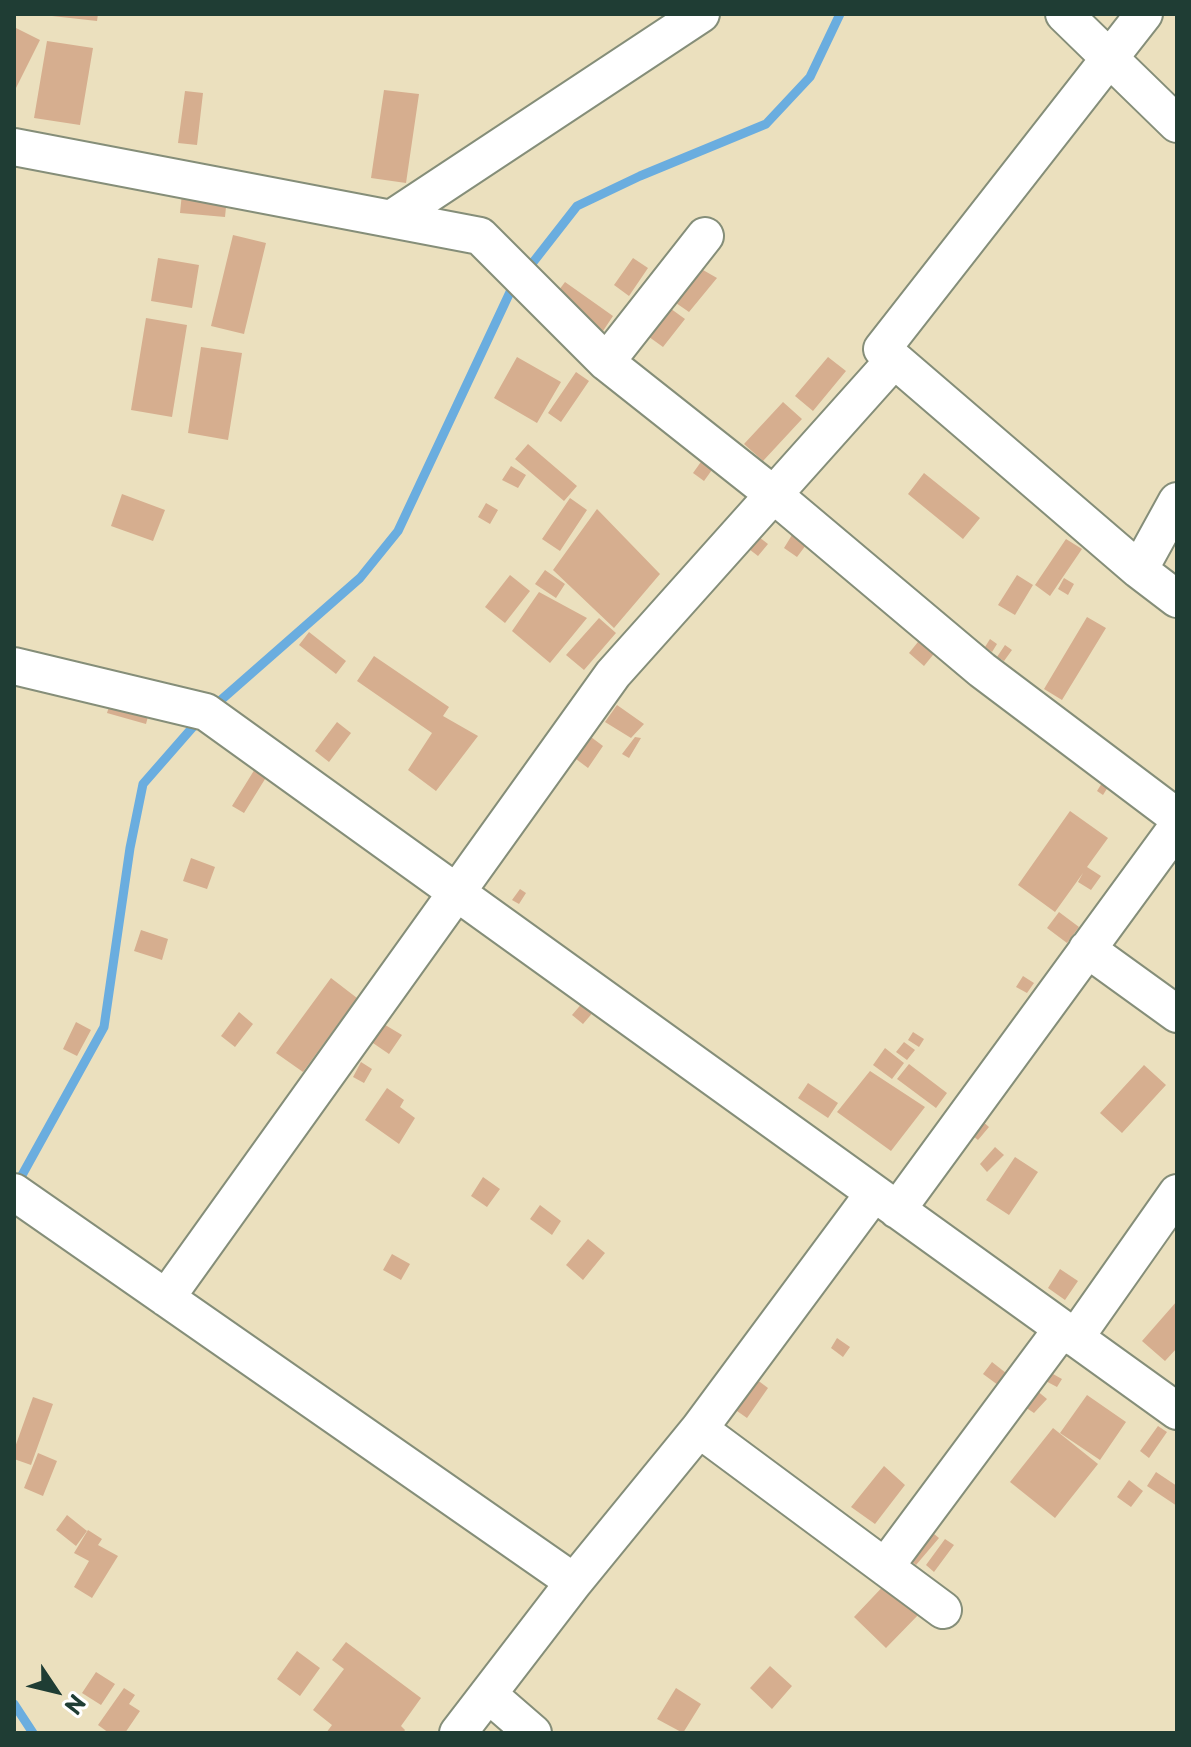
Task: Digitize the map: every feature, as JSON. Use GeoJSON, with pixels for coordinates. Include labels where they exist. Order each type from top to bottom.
{"type":"FeatureCollection","features":[{"type":"Feature","properties":{"kind":"street"},"geometry":{"type":"LineString","coordinates":[[391,219],[701,14]]}},
{"type":"Feature","properties":{"kind":"street"},"geometry":{"type":"LineString","coordinates":[[1064,14],[1177,124]]}},
{"type":"Feature","properties":{"kind":"street"},"geometry":{"type":"LineString","coordinates":[[1144,14],[882,349],[1139,570],[1177,599]]}},
{"type":"Feature","properties":{"kind":"street"},"geometry":{"type":"LineString","coordinates":[[14,147],[480,236],[606,362],[774,495],[982,670],[1177,817]]}},
{"type":"Feature","properties":{"kind":"street"},"geometry":{"type":"LineString","coordinates":[[606,362],[705,236]]}},
{"type":"Feature","properties":{"kind":"street"},"geometry":{"type":"LineString","coordinates":[[166,1298],[613,674],[894,360]]}},
{"type":"Feature","properties":{"kind":"street"},"geometry":{"type":"LineString","coordinates":[[1139,570],[1177,501]]}},
{"type":"Feature","properties":{"kind":"street"},"geometry":{"type":"LineString","coordinates":[[14,666],[206,712],[1177,1411]]}},
{"type":"Feature","properties":{"kind":"street"},"geometry":{"type":"LineString","coordinates":[[458,1733],[574,1582],[1087,949],[1177,827]]}},
{"type":"Feature","properties":{"kind":"street"},"geometry":{"type":"LineString","coordinates":[[1087,949],[1177,1014]]}},
{"type":"Feature","properties":{"kind":"street"},"geometry":{"type":"LineString","coordinates":[[14,1192],[574,1582]]}},
{"type":"Feature","properties":{"kind":"street"},"geometry":{"type":"LineString","coordinates":[[885,1567],[1177,1193]]}},
{"type":"Feature","properties":{"kind":"street"},"geometry":{"type":"LineString","coordinates":[[699,1429],[943,1610]]}},
{"type":"Feature","properties":{"kind":"street"},"geometry":{"type":"LineString","coordinates":[[488,1694],[533,1733]]}},
{"type":"Feature","properties":{"kind":"building"},"geometry":{"type":"Polygon","coordinates":[[[52,14],[98,14],[97,21],[52,14]]]}},
{"type":"Feature","properties":{"kind":"building"},"geometry":{"type":"Polygon","coordinates":[[[14,27],[40,40],[14,92],[14,27]]]}},
{"type":"Feature","properties":{"kind":"building"},"geometry":{"type":"Polygon","coordinates":[[[47,41],[93,48],[80,125],[34,118],[47,41]]]}},
{"type":"Feature","properties":{"kind":"building"},"geometry":{"type":"Polygon","coordinates":[[[384,90],[419,94],[406,183],[371,178],[384,90]]]}},
{"type":"Feature","properties":{"kind":"building"},"geometry":{"type":"Polygon","coordinates":[[[185,91],[203,93],[197,145],[178,143],[185,91]]]}},
{"type":"Feature","properties":{"kind":"building"},"geometry":{"type":"Polygon","coordinates":[[[182,193],[227,197],[225,217],[180,213],[182,193]]]}},
{"type":"Feature","properties":{"kind":"building"},"geometry":{"type":"Polygon","coordinates":[[[233,235],[266,243],[244,334],[211,326],[233,235]]]}},
{"type":"Feature","properties":{"kind":"building"},"geometry":{"type":"Polygon","coordinates":[[[158,258],[199,265],[192,308],[151,301],[158,258]]]}},
{"type":"Feature","properties":{"kind":"building"},"geometry":{"type":"Polygon","coordinates":[[[633,258],[648,268],[629,296],[614,285],[633,258]]]}},
{"type":"Feature","properties":{"kind":"building"},"geometry":{"type":"Polygon","coordinates":[[[703,270],[717,278],[689,312],[676,303],[703,270]]]}},
{"type":"Feature","properties":{"kind":"building"},"geometry":{"type":"Polygon","coordinates":[[[565,282],[613,316],[599,337],[550,302],[565,282]]]}},
{"type":"Feature","properties":{"kind":"building"},"geometry":{"type":"Polygon","coordinates":[[[667,306],[685,319],[663,347],[645,334],[667,306]]]}},
{"type":"Feature","properties":{"kind":"building"},"geometry":{"type":"Polygon","coordinates":[[[146,318],[187,325],[172,417],[131,410],[146,318]]]}},
{"type":"Feature","properties":{"kind":"building"},"geometry":{"type":"Polygon","coordinates":[[[201,347],[242,353],[228,440],[188,433],[201,347]]]}},
{"type":"Feature","properties":{"kind":"building"},"geometry":{"type":"Polygon","coordinates":[[[517,357],[561,382],[537,423],[494,398],[517,357]]]}},
{"type":"Feature","properties":{"kind":"building"},"geometry":{"type":"Polygon","coordinates":[[[828,357],[846,371],[813,411],[795,396],[828,357]]]}},
{"type":"Feature","properties":{"kind":"building"},"geometry":{"type":"Polygon","coordinates":[[[576,372],[589,381],[561,422],[548,413],[576,372]]]}},
{"type":"Feature","properties":{"kind":"building"},"geometry":{"type":"Polygon","coordinates":[[[783,402],[802,419],[763,461],[744,444],[783,402]]]}},
{"type":"Feature","properties":{"kind":"building"},"geometry":{"type":"Polygon","coordinates":[[[528,444],[577,486],[564,501],[515,459],[528,444]]]}},
{"type":"Feature","properties":{"kind":"building"},"geometry":{"type":"Polygon","coordinates":[[[703,459],[714,467],[704,481],[693,473],[703,459]]]}},
{"type":"Feature","properties":{"kind":"building"},"geometry":{"type":"Polygon","coordinates":[[[511,466],[526,475],[518,488],[502,480],[511,466]]]}},
{"type":"Feature","properties":{"kind":"building"},"geometry":{"type":"Polygon","coordinates":[[[924,473],[980,518],[963,539],[908,494],[924,473]]]}},
{"type":"Feature","properties":{"kind":"building"},"geometry":{"type":"Polygon","coordinates":[[[122,494],[165,510],[153,541],[111,526],[122,494]]]}},
{"type":"Feature","properties":{"kind":"building"},"geometry":{"type":"Polygon","coordinates":[[[570,498],[587,510],[560,551],[542,539],[570,498]]]}},
{"type":"Feature","properties":{"kind":"building"},"geometry":{"type":"Polygon","coordinates":[[[486,503],[498,510],[490,524],[478,517],[486,503]]]}},
{"type":"Feature","properties":{"kind":"building"},"geometry":{"type":"Polygon","coordinates":[[[597,509],[660,574],[614,628],[553,570],[597,509]]]}},
{"type":"Feature","properties":{"kind":"building"},"geometry":{"type":"Polygon","coordinates":[[[755,534],[768,544],[758,556],[745,546],[755,534]]]}},
{"type":"Feature","properties":{"kind":"building"},"geometry":{"type":"Polygon","coordinates":[[[792,535],[806,545],[797,557],[784,548],[792,535]]]}},
{"type":"Feature","properties":{"kind":"building"},"geometry":{"type":"Polygon","coordinates":[[[1066,539],[1082,549],[1050,596],[1035,585],[1066,539]]]}},
{"type":"Feature","properties":{"kind":"building"},"geometry":{"type":"Polygon","coordinates":[[[545,570],[565,584],[556,598],[535,584],[545,570]]]}},
{"type":"Feature","properties":{"kind":"building"},"geometry":{"type":"Polygon","coordinates":[[[510,575],[530,591],[505,623],[485,607],[510,575]]]}},
{"type":"Feature","properties":{"kind":"building"},"geometry":{"type":"Polygon","coordinates":[[[1017,575],[1033,585],[1015,615],[998,605],[1017,575]]]}},
{"type":"Feature","properties":{"kind":"building"},"geometry":{"type":"Polygon","coordinates":[[[1064,578],[1074,584],[1068,595],[1058,589],[1064,578]]]}},
{"type":"Feature","properties":{"kind":"building"},"geometry":{"type":"Polygon","coordinates":[[[539,592],[587,618],[550,663],[512,631],[539,592]]]}},
{"type":"Feature","properties":{"kind":"building"},"geometry":{"type":"Polygon","coordinates":[[[1087,617],[1106,628],[1062,700],[1044,689],[1087,617]]]}},
{"type":"Feature","properties":{"kind":"building"},"geometry":{"type":"Polygon","coordinates":[[[599,618],[616,633],[584,670],[566,655],[599,618]]]}},
{"type":"Feature","properties":{"kind":"building"},"geometry":{"type":"Polygon","coordinates":[[[309,632],[346,661],[336,674],[299,645],[309,632]]]}},
{"type":"Feature","properties":{"kind":"building"},"geometry":{"type":"Polygon","coordinates":[[[922,637],[937,650],[924,666],[909,653],[922,637]]]}},
{"type":"Feature","properties":{"kind":"building"},"geometry":{"type":"Polygon","coordinates":[[[990,639],[997,644],[992,652],[985,647],[990,639]]]}},
{"type":"Feature","properties":{"kind":"building"},"geometry":{"type":"Polygon","coordinates":[[[1005,645],[1012,650],[1004,661],[997,657],[1005,645]]]}},
{"type":"Feature","properties":{"kind":"building"},"geometry":{"type":"Polygon","coordinates":[[[374,656],[449,707],[443,716],[478,736],[436,791],[408,770],[432,733],[357,681],[374,656]]]}},
{"type":"Feature","properties":{"kind":"building"},"geometry":{"type":"Polygon","coordinates":[[[113,694],[151,705],[146,724],[107,713],[113,694]]]}},
{"type":"Feature","properties":{"kind":"building"},"geometry":{"type":"Polygon","coordinates":[[[617,705],[644,724],[631,738],[605,722],[617,705]]]}},
{"type":"Feature","properties":{"kind":"building"},"geometry":{"type":"Polygon","coordinates":[[[337,722],[351,733],[329,762],[315,751],[337,722]]]}},
{"type":"Feature","properties":{"kind":"building"},"geometry":{"type":"Polygon","coordinates":[[[583,731],[603,746],[588,768],[568,753],[583,731]]]}},
{"type":"Feature","properties":{"kind":"building"},"geometry":{"type":"Polygon","coordinates":[[[635,737],[641,738],[629,758],[622,754],[635,737]]]}},
{"type":"Feature","properties":{"kind":"building"},"geometry":{"type":"Polygon","coordinates":[[[258,764],[270,771],[244,813],[232,806],[258,764]]]}},
{"type":"Feature","properties":{"kind":"building"},"geometry":{"type":"Polygon","coordinates":[[[1102,783],[1108,787],[1103,795],[1097,791],[1102,783]]]}},
{"type":"Feature","properties":{"kind":"building"},"geometry":{"type":"Polygon","coordinates":[[[1070,811],[1108,838],[1087,867],[1101,876],[1091,890],[1078,882],[1083,873],[1055,912],[1018,885],[1070,811]]]}},
{"type":"Feature","properties":{"kind":"building"},"geometry":{"type":"Polygon","coordinates":[[[191,858],[215,867],[207,889],[183,881],[191,858]]]}},
{"type":"Feature","properties":{"kind":"building"},"geometry":{"type":"Polygon","coordinates":[[[520,889],[526,893],[519,904],[512,900],[520,889]]]}},
{"type":"Feature","properties":{"kind":"building"},"geometry":{"type":"Polygon","coordinates":[[[1059,912],[1079,927],[1067,943],[1047,928],[1059,912]]]}},
{"type":"Feature","properties":{"kind":"building"},"geometry":{"type":"Polygon","coordinates":[[[141,930],[168,939],[162,960],[134,951],[141,930]]]}},
{"type":"Feature","properties":{"kind":"building"},"geometry":{"type":"Polygon","coordinates":[[[1023,976],[1034,983],[1027,993],[1016,987],[1023,976]]]}},
{"type":"Feature","properties":{"kind":"building"},"geometry":{"type":"Polygon","coordinates":[[[331,978],[357,998],[303,1072],[276,1053],[331,978]]]}},
{"type":"Feature","properties":{"kind":"building"},"geometry":{"type":"Polygon","coordinates":[[[584,1001],[595,1010],[583,1024],[572,1015],[584,1001]]]}},
{"type":"Feature","properties":{"kind":"building"},"geometry":{"type":"Polygon","coordinates":[[[239,1012],[253,1024],[235,1047],[221,1036],[239,1012]]]}},
{"type":"Feature","properties":{"kind":"building"},"geometry":{"type":"Polygon","coordinates":[[[76,1022],[91,1030],[77,1056],[63,1049],[76,1022]]]}},
{"type":"Feature","properties":{"kind":"building"},"geometry":{"type":"Polygon","coordinates":[[[382,1023],[402,1035],[389,1054],[370,1041],[382,1023]]]}},
{"type":"Feature","properties":{"kind":"building"},"geometry":{"type":"Polygon","coordinates":[[[913,1032],[924,1039],[919,1047],[908,1040],[913,1032]]]}},
{"type":"Feature","properties":{"kind":"building"},"geometry":{"type":"Polygon","coordinates":[[[904,1042],[915,1050],[907,1060],[896,1052],[904,1042]]]}},
{"type":"Feature","properties":{"kind":"building"},"geometry":{"type":"Polygon","coordinates":[[[885,1048],[904,1063],[892,1079],[873,1065],[885,1048]]]}},
{"type":"Feature","properties":{"kind":"building"},"geometry":{"type":"Polygon","coordinates":[[[361,1062],[372,1069],[364,1083],[353,1077],[361,1062]]]}},
{"type":"Feature","properties":{"kind":"building"},"geometry":{"type":"Polygon","coordinates":[[[909,1064],[947,1093],[936,1108],[897,1079],[909,1064]]]}},
{"type":"Feature","properties":{"kind":"building"},"geometry":{"type":"Polygon","coordinates":[[[1144,1065],[1166,1085],[1122,1133],[1100,1113],[1144,1065]]]}},
{"type":"Feature","properties":{"kind":"building"},"geometry":{"type":"Polygon","coordinates":[[[870,1071],[925,1107],[891,1151],[837,1112],[870,1071]]]}},
{"type":"Feature","properties":{"kind":"building"},"geometry":{"type":"Polygon","coordinates":[[[808,1083],[838,1103],[828,1118],[798,1098],[808,1083]]]}},
{"type":"Feature","properties":{"kind":"building"},"geometry":{"type":"Polygon","coordinates":[[[387,1088],[404,1100],[400,1107],[415,1118],[399,1144],[365,1120],[387,1088]]]}},
{"type":"Feature","properties":{"kind":"building"},"geometry":{"type":"Polygon","coordinates":[[[973,1113],[989,1127],[978,1140],[962,1127],[973,1113]]]}},
{"type":"Feature","properties":{"kind":"building"},"geometry":{"type":"Polygon","coordinates":[[[995,1147],[1004,1155],[987,1172],[980,1164],[995,1147]]]}},
{"type":"Feature","properties":{"kind":"building"},"geometry":{"type":"Polygon","coordinates":[[[1015,1157],[1038,1172],[1009,1215],[986,1200],[1015,1157]]]}},
{"type":"Feature","properties":{"kind":"building"},"geometry":{"type":"Polygon","coordinates":[[[483,1177],[500,1189],[487,1207],[471,1196],[483,1177]]]}},
{"type":"Feature","properties":{"kind":"building"},"geometry":{"type":"Polygon","coordinates":[[[540,1205],[561,1221],[552,1235],[530,1219],[540,1205]]]}},
{"type":"Feature","properties":{"kind":"building"},"geometry":{"type":"Polygon","coordinates":[[[588,1239],[605,1253],[583,1280],[566,1265],[588,1239]]]}},
{"type":"Feature","properties":{"kind":"building"},"geometry":{"type":"Polygon","coordinates":[[[392,1254],[410,1264],[401,1280],[383,1270],[392,1254]]]}},
{"type":"Feature","properties":{"kind":"building"},"geometry":{"type":"Polygon","coordinates":[[[1060,1269],[1078,1281],[1065,1300],[1048,1288],[1060,1269]]]}},
{"type":"Feature","properties":{"kind":"building"},"geometry":{"type":"Polygon","coordinates":[[[1177,1301],[1177,1348],[1165,1361],[1142,1341],[1177,1301]]]}},
{"type":"Feature","properties":{"kind":"building"},"geometry":{"type":"Polygon","coordinates":[[[837,1338],[850,1347],[843,1357],[831,1348],[837,1338]]]}},
{"type":"Feature","properties":{"kind":"building"},"geometry":{"type":"Polygon","coordinates":[[[992,1362],[1006,1373],[998,1385],[983,1374],[992,1362]]]}},
{"type":"Feature","properties":{"kind":"building"},"geometry":{"type":"Polygon","coordinates":[[[1044,1369],[1062,1379],[1057,1387],[1040,1378],[1044,1369]]]}},
{"type":"Feature","properties":{"kind":"building"},"geometry":{"type":"Polygon","coordinates":[[[748,1373],[768,1388],[747,1418],[727,1404],[748,1373]]]}},
{"type":"Feature","properties":{"kind":"building"},"geometry":{"type":"Polygon","coordinates":[[[1030,1385],[1047,1399],[1034,1413],[1019,1403],[1030,1385]]]}},
{"type":"Feature","properties":{"kind":"building"},"geometry":{"type":"Polygon","coordinates":[[[1087,1395],[1126,1422],[1100,1460],[1060,1433],[1087,1395]]]}},
{"type":"Feature","properties":{"kind":"building"},"geometry":{"type":"Polygon","coordinates":[[[33,1397],[53,1404],[31,1465],[14,1459],[14,1450],[33,1397]]]}},
{"type":"Feature","properties":{"kind":"building"},"geometry":{"type":"Polygon","coordinates":[[[1158,1426],[1167,1432],[1149,1458],[1140,1451],[1158,1426]]]}},
{"type":"Feature","properties":{"kind":"building"},"geometry":{"type":"Polygon","coordinates":[[[1053,1428],[1098,1464],[1055,1518],[1010,1482],[1053,1428]]]}},
{"type":"Feature","properties":{"kind":"building"},"geometry":{"type":"Polygon","coordinates":[[[38,1453],[57,1461],[43,1496],[24,1488],[38,1453]]]}},
{"type":"Feature","properties":{"kind":"building"},"geometry":{"type":"Polygon","coordinates":[[[884,1466],[905,1485],[875,1524],[851,1507],[884,1466]]]}},
{"type":"Feature","properties":{"kind":"building"},"geometry":{"type":"Polygon","coordinates":[[[1156,1472],[1177,1486],[1177,1506],[1147,1486],[1156,1472]]]}},
{"type":"Feature","properties":{"kind":"building"},"geometry":{"type":"Polygon","coordinates":[[[1129,1480],[1143,1491],[1131,1507],[1117,1497],[1129,1480]]]}},
{"type":"Feature","properties":{"kind":"building"},"geometry":{"type":"Polygon","coordinates":[[[67,1515],[87,1531],[76,1546],[56,1530],[67,1515]]]}},
{"type":"Feature","properties":{"kind":"building"},"geometry":{"type":"Polygon","coordinates":[[[923,1525],[939,1538],[916,1565],[900,1551],[923,1525]]]}},
{"type":"Feature","properties":{"kind":"building"},"geometry":{"type":"Polygon","coordinates":[[[88,1530],[102,1539],[98,1545],[118,1556],[92,1598],[74,1587],[89,1561],[74,1553],[88,1530]]]}},
{"type":"Feature","properties":{"kind":"building"},"geometry":{"type":"Polygon","coordinates":[[[945,1539],[954,1545],[934,1572],[926,1565],[945,1539]]]}},
{"type":"Feature","properties":{"kind":"building"},"geometry":{"type":"Polygon","coordinates":[[[890,1579],[922,1611],[886,1648],[854,1617],[890,1579]]]}},
{"type":"Feature","properties":{"kind":"building"},"geometry":{"type":"Polygon","coordinates":[[[346,1642],[421,1698],[401,1726],[405,1730],[403,1733],[326,1733],[332,1725],[313,1710],[344,1669],[332,1660],[346,1642]]]}},
{"type":"Feature","properties":{"kind":"building"},"geometry":{"type":"Polygon","coordinates":[[[297,1651],[320,1668],[300,1696],[277,1679],[297,1651]]]}},
{"type":"Feature","properties":{"kind":"building"},"geometry":{"type":"Polygon","coordinates":[[[770,1666],[792,1686],[772,1709],[750,1688],[770,1666]]]}},
{"type":"Feature","properties":{"kind":"building"},"geometry":{"type":"Polygon","coordinates":[[[96,1672],[115,1684],[101,1705],[82,1693],[96,1672]]]}},
{"type":"Feature","properties":{"kind":"building"},"geometry":{"type":"Polygon","coordinates":[[[124,1688],[135,1695],[129,1704],[140,1711],[125,1733],[109,1733],[98,1725],[124,1688]]]}},
{"type":"Feature","properties":{"kind":"building"},"geometry":{"type":"Polygon","coordinates":[[[676,1688],[701,1704],[683,1733],[657,1719],[676,1688]]]}},
{"type":"Feature","properties":{"kind":"waterway"},"geometry":{"type":"LineString","coordinates":[[527,270],[577,206],[640,176],[766,124],[810,77],[840,14]]}},
{"type":"Feature","properties":{"kind":"waterway"},"geometry":{"type":"LineString","coordinates":[[213,707],[360,578],[398,531],[517,281]]}},
{"type":"Feature","properties":{"kind":"waterway"},"geometry":{"type":"LineString","coordinates":[[16,1186],[104,1027],[130,848],[143,784],[199,720]]}},
{"type":"Feature","properties":{"kind":"waterway"},"geometry":{"type":"LineString","coordinates":[[14,1704],[33,1733]]}}]}
